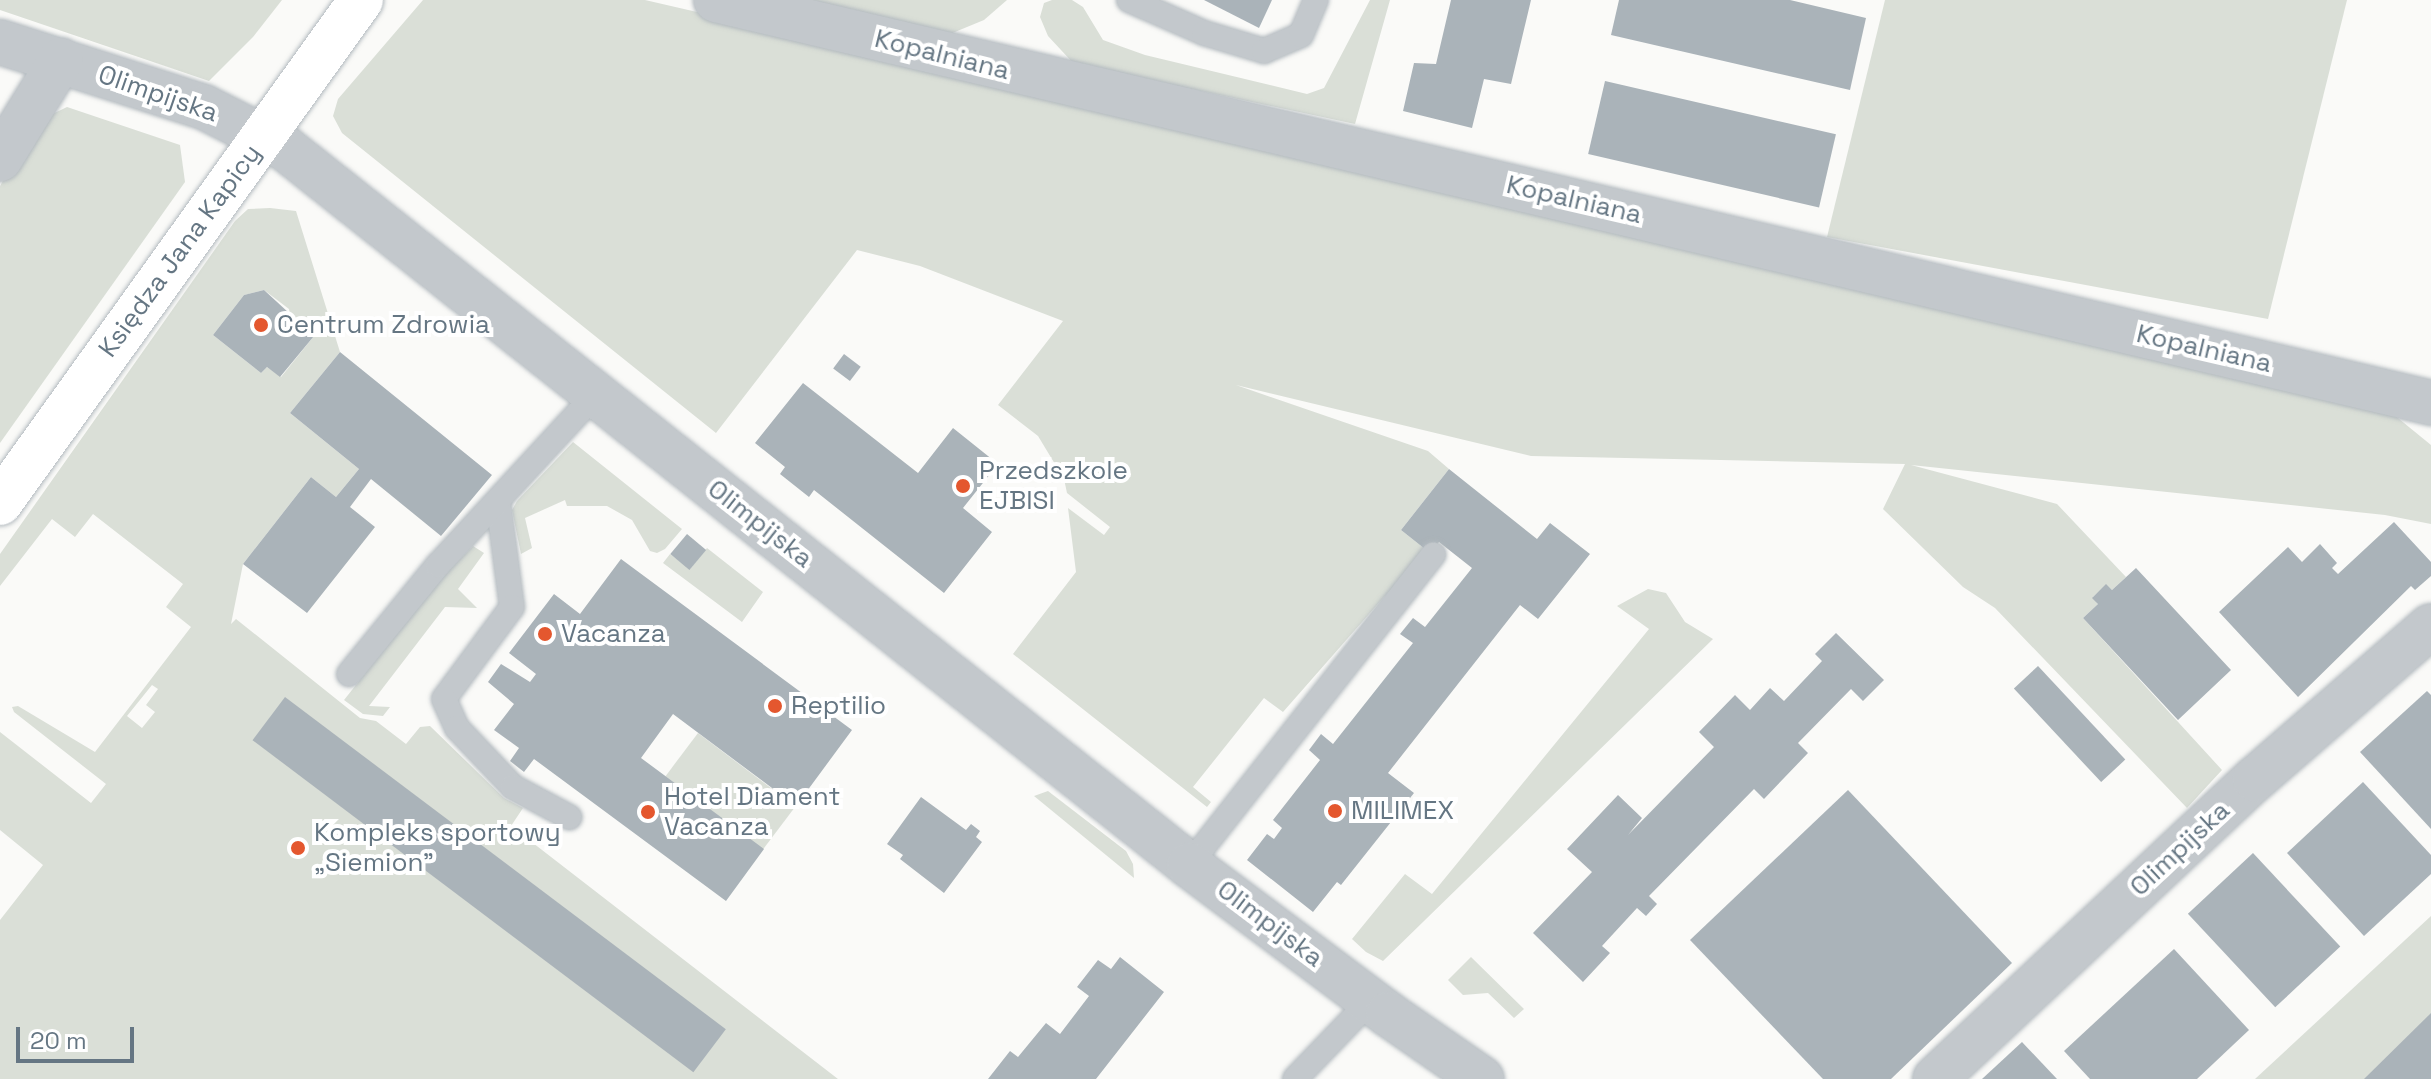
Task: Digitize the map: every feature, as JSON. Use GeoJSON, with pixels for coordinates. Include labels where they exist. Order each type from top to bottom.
{"type":"FeatureCollection","features":[{"type":"Feature","properties":{"kind":"street","name":"Księdza Jana Kapicy"},"geometry":{"type":"LineString","coordinates":[[0,503],[361,0]]}},
{"type":"Feature","properties":{"kind":"street","name":"Kopalniana"},"geometry":{"type":"LineString","coordinates":[[716,0],[2431,403]]}},
{"type":"Feature","properties":{"kind":"street","name":"Olimpijska"},"geometry":{"type":"LineString","coordinates":[[0,42],[204,107],[263,136],[323,177],[1189,865],[1370,1001],[1482,1079]]}},
{"type":"Feature","properties":{"kind":"street"},"geometry":{"type":"LineString","coordinates":[[0,159],[61,60]]}},
{"type":"Feature","properties":{"kind":"street","name":"Olimpijska"},"geometry":{"type":"LineString","coordinates":[[1935,1079],[2244,790],[2431,626]]}},
{"type":"Feature","properties":{"kind":"lane"},"geometry":{"type":"LineString","coordinates":[[1129,0],[1204,33],[1264,51],[1301,35],[1316,0]]}},
{"type":"Feature","properties":{"kind":"lane"},"geometry":{"type":"LineString","coordinates":[[349,674],[438,565],[596,394]]}},
{"type":"Feature","properties":{"kind":"lane"},"geometry":{"type":"LineString","coordinates":[[498,501],[512,607],[444,699],[457,728],[513,787],[569,817]]}},
{"type":"Feature","properties":{"kind":"lane"},"geometry":{"type":"LineString","coordinates":[[1189,865],[1433,555]]}},
{"type":"Feature","properties":{"kind":"lane"},"geometry":{"type":"LineString","coordinates":[[1295,1079],[1370,1001]]}},
{"type":"Feature","properties":{"kind":"shaded area"},"geometry":{"type":"Polygon","coordinates":[[[0,0],[282,0],[253,37],[209,81],[0,10],[0,0]]]}},
{"type":"Feature","properties":{"kind":"shaded area"},"geometry":{"type":"Polygon","coordinates":[[[423,0],[645,0],[1319,156],[2393,414],[2431,445],[2431,524],[2385,515],[1911,465],[2057,504],[2126,577],[2112,590],[2106,585],[2093,597],[2098,604],[2083,618],[2222,770],[2187,808],[1995,608],[1963,587],[1883,509],[1905,464],[1531,456],[1236,385],[1428,451],[1449,469],[1401,530],[1430,553],[1384,597],[1283,712],[1264,698],[1193,787],[1211,802],[1207,807],[1013,654],[1076,572],[1068,508],[1104,535],[1110,527],[1067,493],[1064,479],[1038,436],[998,405],[1063,321],[920,266],[857,250],[716,433],[342,133],[333,116],[338,99],[423,0]]]}},
{"type":"Feature","properties":{"kind":"shaded area"},"geometry":{"type":"Polygon","coordinates":[[[802,0],[1007,0],[984,20],[950,34],[802,0]]]}},
{"type":"Feature","properties":{"kind":"shaded area"},"geometry":{"type":"Polygon","coordinates":[[[1072,0],[1083,7],[1103,40],[1145,55],[1307,94],[1324,88],[1370,0],[1390,0],[1355,124],[1074,64],[1048,36],[1040,17],[1044,3],[1072,0]]]}},
{"type":"Feature","properties":{"kind":"shaded area"},"geometry":{"type":"Polygon","coordinates":[[[1885,0],[2347,0],[2268,319],[1827,237],[1885,0]]]}},
{"type":"Feature","properties":{"kind":"shaded area"},"geometry":{"type":"Polygon","coordinates":[[[67,107],[180,145],[185,182],[0,443],[0,186],[38,121],[67,107]]]}},
{"type":"Feature","properties":{"kind":"shaded area","name":"Kompleks sportowy „Siemion”"},"geometry":{"type":"Polygon","coordinates":[[[248,209],[296,211],[340,352],[290,413],[359,469],[336,497],[311,477],[243,564],[231,624],[236,619],[360,718],[376,721],[406,744],[420,727],[430,726],[504,798],[523,808],[511,826],[838,1079],[0,1079],[0,920],[43,865],[0,830],[0,732],[91,803],[106,784],[14,712],[12,707],[18,706],[95,752],[191,627],[166,607],[183,584],[93,514],[75,537],[52,519],[0,586],[0,554],[235,221],[248,209]],[[264,290],[244,295],[213,335],[261,373],[267,367],[281,377],[314,336],[290,316],[289,309],[264,290]],[[152,685],[127,716],[142,728],[155,712],[146,705],[158,689],[152,685]]]}},
{"type":"Feature","properties":{"kind":"shaded area"},"geometry":{"type":"Polygon","coordinates":[[[573,442],[682,529],[665,549],[657,553],[650,551],[632,520],[607,506],[567,506],[565,500],[525,518],[532,548],[521,554],[512,510],[573,442]]]}},
{"type":"Feature","properties":{"kind":"shaded area"},"geometry":{"type":"Polygon","coordinates":[[[473,546],[484,553],[458,589],[477,608],[445,607],[369,706],[390,707],[383,716],[363,714],[344,700],[442,577],[473,546]]]}},
{"type":"Feature","properties":{"kind":"shaded area"},"geometry":{"type":"Polygon","coordinates":[[[707,548],[763,592],[742,622],[663,563],[670,554],[690,569],[707,548]]]}},
{"type":"Feature","properties":{"kind":"shaded area"},"geometry":{"type":"Polygon","coordinates":[[[1648,589],[1666,593],[1685,622],[1713,639],[1383,961],[1366,952],[1352,939],[1405,874],[1432,894],[1649,629],[1617,606],[1648,589]]]}},
{"type":"Feature","properties":{"kind":"shaded area"},"geometry":{"type":"Polygon","coordinates":[[[698,733],[795,806],[763,850],[666,776],[698,733]]]}},
{"type":"Feature","properties":{"kind":"shaded area"},"geometry":{"type":"Polygon","coordinates":[[[1048,791],[1126,851],[1133,864],[1134,878],[1034,796],[1048,791]]]}},
{"type":"Feature","properties":{"kind":"shaded area"},"geometry":{"type":"Polygon","coordinates":[[[2431,916],[2431,1079],[2255,1079],[2431,916]]]}},
{"type":"Feature","properties":{"kind":"shaded area"},"geometry":{"type":"Polygon","coordinates":[[[1471,957],[1524,1009],[1514,1018],[1488,993],[1463,995],[1448,980],[1471,957]]]}},
{"type":"Feature","properties":{"kind":"building"},"geometry":{"type":"Polygon","coordinates":[[[1204,0],[1272,0],[1259,28],[1204,0]]]}},
{"type":"Feature","properties":{"kind":"building"},"geometry":{"type":"Polygon","coordinates":[[[1451,0],[1531,0],[1511,84],[1484,79],[1472,128],[1403,111],[1414,63],[1436,64],[1451,0]]]}},
{"type":"Feature","properties":{"kind":"building"},"geometry":{"type":"Polygon","coordinates":[[[1619,0],[1790,0],[1866,18],[1850,90],[1611,35],[1619,0]]]}},
{"type":"Feature","properties":{"kind":"building"},"geometry":{"type":"Polygon","coordinates":[[[1605,81],[1836,134],[1819,207],[1588,154],[1605,81]]]}},
{"type":"Feature","properties":{"kind":"building","name":"Centrum Zdrowia"},"geometry":{"type":"Polygon","coordinates":[[[264,290],[314,336],[280,377],[267,367],[261,373],[213,335],[244,295],[264,290]]]}},
{"type":"Feature","properties":{"kind":"building"},"geometry":{"type":"Polygon","coordinates":[[[340,352],[492,475],[441,536],[371,479],[350,507],[375,527],[307,613],[243,564],[311,477],[336,497],[359,469],[290,413],[340,352]]]}},
{"type":"Feature","properties":{"kind":"building"},"geometry":{"type":"Polygon","coordinates":[[[844,354],[861,367],[850,381],[833,368],[844,354]]]}},
{"type":"Feature","properties":{"kind":"building"},"geometry":{"type":"Polygon","coordinates":[[[803,383],[918,473],[953,428],[998,464],[963,508],[992,532],[944,593],[814,490],[809,497],[780,474],[785,467],[755,443],[803,383]]]}},
{"type":"Feature","properties":{"kind":"building"},"geometry":{"type":"Polygon","coordinates":[[[1449,469],[1537,539],[1550,523],[1590,554],[1538,619],[1520,605],[1388,773],[1414,793],[1341,885],[1337,882],[1313,912],[1247,860],[1267,834],[1274,839],[1282,828],[1273,820],[1320,760],[1309,750],[1321,734],[1333,744],[1413,643],[1400,634],[1413,618],[1425,627],[1472,568],[1439,542],[1430,553],[1401,530],[1449,469]]]}},
{"type":"Feature","properties":{"kind":"building"},"geometry":{"type":"Polygon","coordinates":[[[2394,522],[2431,562],[2431,576],[2415,590],[2411,586],[2298,697],[2219,612],[2288,547],[2302,562],[2320,544],[2337,563],[2332,568],[2338,574],[2394,522]]]}},
{"type":"Feature","properties":{"kind":"building"},"geometry":{"type":"Polygon","coordinates":[[[687,534],[706,550],[689,570],[670,554],[687,534]]]}},
{"type":"Feature","properties":{"kind":"building"},"geometry":{"type":"Polygon","coordinates":[[[621,559],[852,730],[796,806],[673,714],[641,758],[764,849],[726,901],[534,759],[524,772],[510,761],[519,748],[494,730],[514,704],[488,682],[501,664],[530,682],[536,674],[509,653],[554,594],[580,614],[621,559]]]}},
{"type":"Feature","properties":{"kind":"building"},"geometry":{"type":"Polygon","coordinates":[[[2136,568],[2231,670],[2178,720],[2083,618],[2098,604],[2092,598],[2106,584],[2112,590],[2136,568]]]}},
{"type":"Feature","properties":{"kind":"building"},"geometry":{"type":"Polygon","coordinates":[[[1836,633],[1884,680],[1863,701],[1851,689],[1798,743],[1808,753],[1764,799],[1754,789],[1649,896],[1657,904],[1646,916],[1637,908],[1602,946],[1610,953],[1583,982],[1533,933],[1592,872],[1567,849],[1618,795],[1642,818],[1628,835],[1714,747],[1699,732],[1735,695],[1750,710],[1770,688],[1784,701],[1822,661],[1815,654],[1836,633]]]}},
{"type":"Feature","properties":{"kind":"building"},"geometry":{"type":"Polygon","coordinates":[[[2038,666],[2125,760],[2101,782],[2014,689],[2038,666]]]}},
{"type":"Feature","properties":{"kind":"building"},"geometry":{"type":"Polygon","coordinates":[[[2427,691],[2431,695],[2431,829],[2360,752],[2427,691]]]}},
{"type":"Feature","properties":{"kind":"building"},"geometry":{"type":"Polygon","coordinates":[[[285,697],[726,1029],[693,1072],[253,740],[285,697]]]}},
{"type":"Feature","properties":{"kind":"building"},"geometry":{"type":"Polygon","coordinates":[[[2363,782],[2431,855],[2431,874],[2364,936],[2287,853],[2363,782]]]}},
{"type":"Feature","properties":{"kind":"building"},"geometry":{"type":"Polygon","coordinates":[[[1848,790],[2012,963],[1891,1079],[1823,1079],[1690,940],[1848,790]]]}},
{"type":"Feature","properties":{"kind":"building"},"geometry":{"type":"Polygon","coordinates":[[[921,797],[966,830],[971,824],[980,831],[976,837],[982,842],[944,893],[900,859],[903,855],[887,844],[921,797]]]}},
{"type":"Feature","properties":{"kind":"building"},"geometry":{"type":"Polygon","coordinates":[[[2253,853],[2340,947],[2275,1007],[2188,914],[2253,853]]]}},
{"type":"Feature","properties":{"kind":"building"},"geometry":{"type":"Polygon","coordinates":[[[2174,949],[2249,1030],[2197,1079],[2090,1079],[2064,1051],[2174,949]]]}},
{"type":"Feature","properties":{"kind":"building"},"geometry":{"type":"Polygon","coordinates":[[[1120,957],[1164,992],[1096,1079],[988,1079],[1010,1051],[1018,1057],[1046,1023],[1060,1034],[1089,996],[1077,987],[1098,960],[1111,969],[1120,957]]]}},
{"type":"Feature","properties":{"kind":"building"},"geometry":{"type":"Polygon","coordinates":[[[2431,1013],[2431,1079],[2364,1079],[2431,1013]]]}},
{"type":"Feature","properties":{"kind":"building"},"geometry":{"type":"Polygon","coordinates":[[[2022,1042],[2057,1079],[1982,1079],[2022,1042]]]}},
{"type":"Feature","properties":{"kind":"place","name":"Centrum Zdrowia"},"geometry":{"type":"Point","coordinates":[261,325]}},
{"type":"Feature","properties":{"kind":"place","name":"Przedszkole EJBISI"},"geometry":{"type":"Point","coordinates":[963,486]}},
{"type":"Feature","properties":{"kind":"place","name":"Vacanza"},"geometry":{"type":"Point","coordinates":[545,634]}},
{"type":"Feature","properties":{"kind":"place","name":"Reptilio"},"geometry":{"type":"Point","coordinates":[775,706]}},
{"type":"Feature","properties":{"kind":"place","name":"MILIMEX"},"geometry":{"type":"Point","coordinates":[1335,811]}},
{"type":"Feature","properties":{"kind":"place","name":"Hotel Diament Vacanza"},"geometry":{"type":"Point","coordinates":[648,812]}},
{"type":"Feature","properties":{"kind":"place","name":"Kompleks sportowy „Siemion”"},"geometry":{"type":"Point","coordinates":[298,848]}}]}
